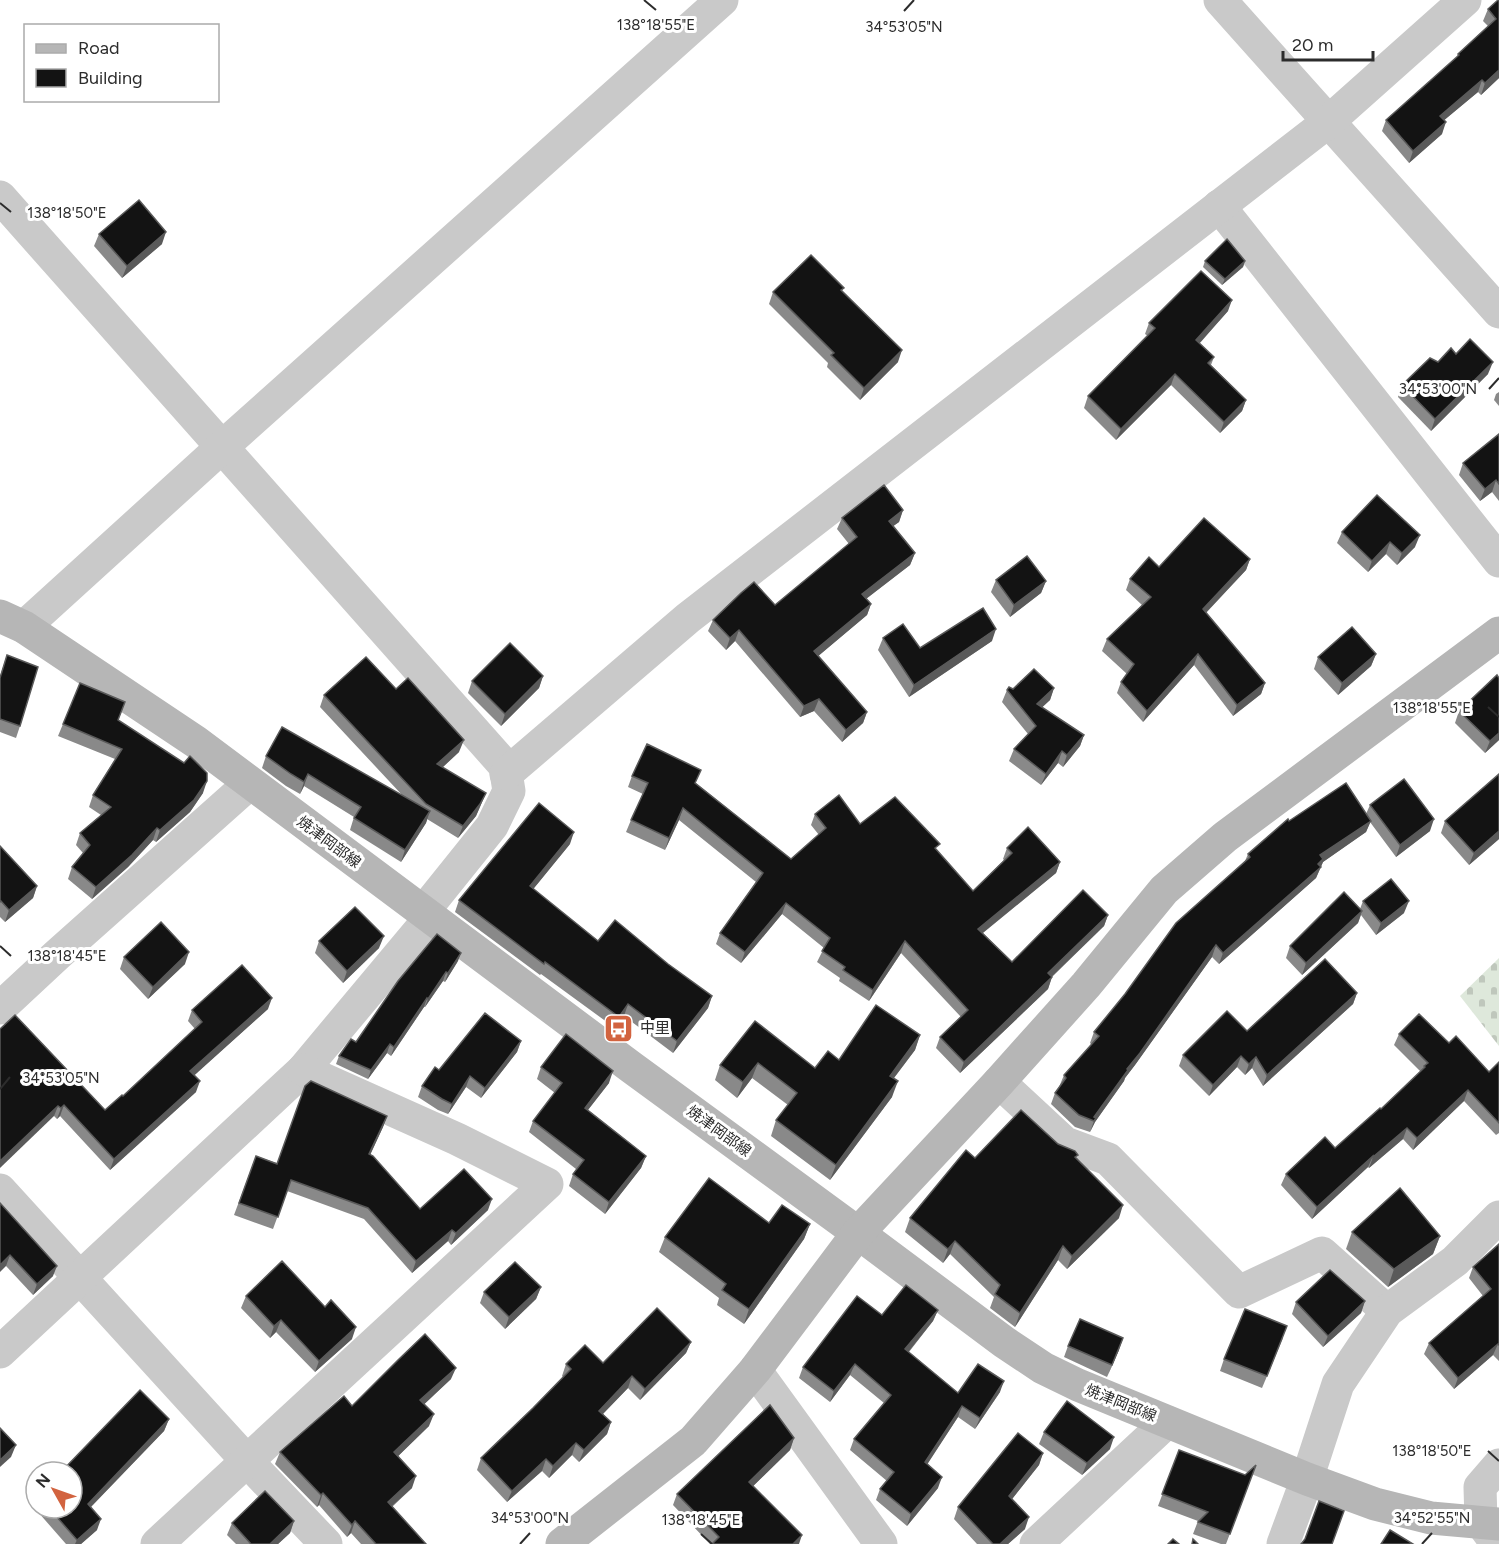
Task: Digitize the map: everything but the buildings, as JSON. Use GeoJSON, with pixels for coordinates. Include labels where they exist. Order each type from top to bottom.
{"type":"FeatureCollection","features":[{"type":"Feature","properties":{"kind":"main road","name":"焼津岡部線"},"geometry":{"type":"LineString","coordinates":[[12,622],[196,742],[1004,1342],[1043,1368],[1078,1385],[1307,1479],[1375,1503],[1431,1518],[1492,1530]]}},
{"type":"Feature","properties":{"kind":"main road"},"geometry":{"type":"LineString","coordinates":[[562,1544],[693,1441],[755,1370],[858,1233],[1086,986],[1164,890],[1225,837],[1499,633]]}},
{"type":"Feature","properties":{"kind":"street"},"geometry":{"type":"LineString","coordinates":[[12,622],[222,447],[722,0]]}},
{"type":"Feature","properties":{"kind":"street"},"geometry":{"type":"LineString","coordinates":[[1220,0],[1499,312]]}},
{"type":"Feature","properties":{"kind":"street"},"geometry":{"type":"LineString","coordinates":[[506,774],[688,618],[1328,122],[1465,0]]}},
{"type":"Feature","properties":{"kind":"street"},"geometry":{"type":"LineString","coordinates":[[0,197],[505,766],[509,791],[492,826],[427,915],[303,1070],[0,1352]]}},
{"type":"Feature","properties":{"kind":"street"},"geometry":{"type":"LineString","coordinates":[[1219,206],[1499,561]]}},
{"type":"Feature","properties":{"kind":"street"},"geometry":{"type":"LineString","coordinates":[[0,1008],[250,783]]}},
{"type":"Feature","properties":{"kind":"street"},"geometry":{"type":"LineString","coordinates":[[157,1544],[548,1184],[457,1139],[303,1070]]}},
{"type":"Feature","properties":{"kind":"street"},"geometry":{"type":"LineString","coordinates":[[999,1082],[1065,1143],[1108,1159],[1239,1293],[1322,1253],[1387,1311]]}},
{"type":"Feature","properties":{"kind":"street"},"geometry":{"type":"LineString","coordinates":[[0,1191],[326,1544]]}},
{"type":"Feature","properties":{"kind":"street"},"geometry":{"type":"LineString","coordinates":[[1283,1544],[1338,1384],[1387,1311],[1455,1261],[1499,1217]]}},
{"type":"Feature","properties":{"kind":"street"},"geometry":{"type":"LineString","coordinates":[[755,1370],[881,1544]]}},
{"type":"Feature","properties":{"kind":"street"},"geometry":{"type":"LineString","coordinates":[[1036,1544],[1167,1422]]}},
{"type":"Feature","properties":{"kind":"street"},"geometry":{"type":"LineString","coordinates":[[1492,1530],[1480,1487],[1499,1465]]}},
{"type":"Feature","properties":{"kind":"green space"},"geometry":{"type":"Polygon","coordinates":[[[1499,958],[1499,1046],[1460,996],[1499,958]]]}},
{"type":"Feature","properties":{"kind":"place","name":"中里"},"geometry":{"type":"Point","coordinates":[619,1028]}}]}
